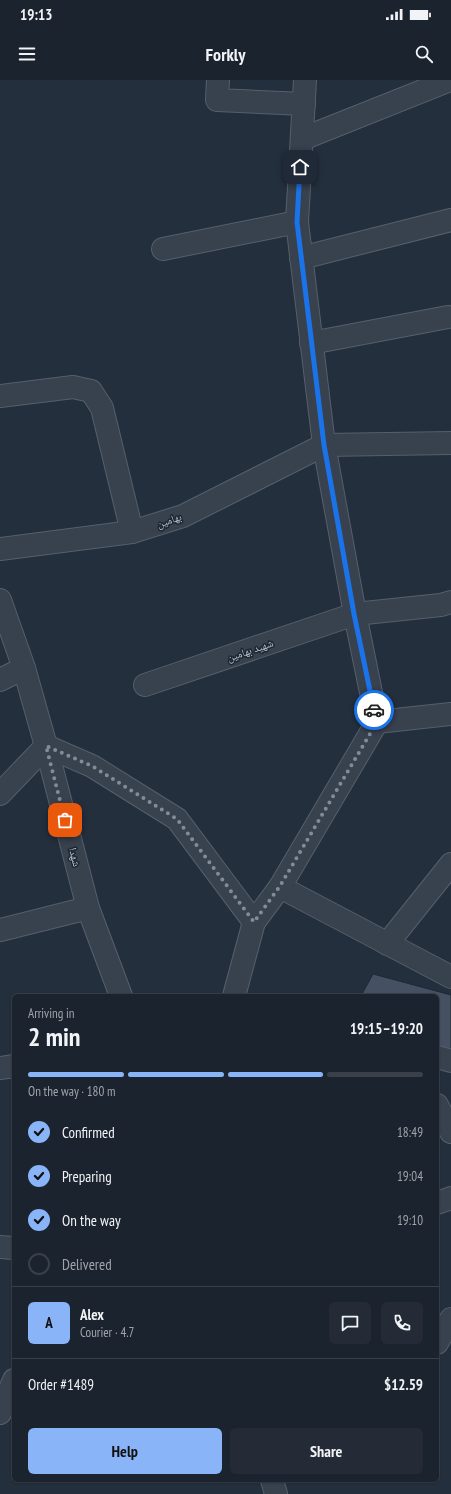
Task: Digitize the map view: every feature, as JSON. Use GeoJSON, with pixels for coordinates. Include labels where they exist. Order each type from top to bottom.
{"type":"FeatureCollection","features":[{"type":"Feature","properties":{"kind":"street"},"geometry":{"type":"LineString","coordinates":[[218,80],[217,100],[304,104]]}},
{"type":"Feature","properties":{"kind":"street"},"geometry":{"type":"LineString","coordinates":[[235,994],[254,922],[280,886],[377,722],[354,614],[324,445],[301,258],[297,222],[305,80]]}},
{"type":"Feature","properties":{"kind":"street"},"geometry":{"type":"LineString","coordinates":[[302,140],[450,80]]}},
{"type":"Feature","properties":{"kind":"street"},"geometry":{"type":"LineString","coordinates":[[301,258],[451,220]]}},
{"type":"Feature","properties":{"kind":"street"},"geometry":{"type":"LineString","coordinates":[[163,249],[297,222]]}},
{"type":"Feature","properties":{"kind":"street"},"geometry":{"type":"LineString","coordinates":[[311,343],[448,317]]}},
{"type":"Feature","properties":{"kind":"street"},"geometry":{"type":"LineString","coordinates":[[0,396],[72,387],[92,392],[102,408],[132,532]]}},
{"type":"Feature","properties":{"kind":"street"},"geometry":{"type":"LineString","coordinates":[[324,445],[451,443]]}},
{"type":"Feature","properties":{"kind":"street","name":"بهامین"},"geometry":{"type":"LineString","coordinates":[[0,549],[132,532],[183,516],[324,445]]}},
{"type":"Feature","properties":{"kind":"street","name":"شهدا"},"geometry":{"type":"LineString","coordinates":[[0,600],[24,668],[88,908],[120,994]]}},
{"type":"Feature","properties":{"kind":"street","name":"شهید بهامین"},"geometry":{"type":"LineString","coordinates":[[145,685],[354,614],[441,605],[451,602]]}},
{"type":"Feature","properties":{"kind":"street"},"geometry":{"type":"LineString","coordinates":[[0,680],[24,668]]}},
{"type":"Feature","properties":{"kind":"street"},"geometry":{"type":"LineString","coordinates":[[377,722],[451,714]]}},
{"type":"Feature","properties":{"kind":"street"},"geometry":{"type":"LineString","coordinates":[[0,794],[46,746],[92,766],[177,819],[254,922]]}},
{"type":"Feature","properties":{"kind":"street"},"geometry":{"type":"LineString","coordinates":[[388,944],[451,864]]}},
{"type":"Feature","properties":{"kind":"street"},"geometry":{"type":"LineString","coordinates":[[280,886],[451,977]]}},
{"type":"Feature","properties":{"kind":"street"},"geometry":{"type":"LineString","coordinates":[[0,930],[88,908]]}},
{"type":"Feature","properties":{"kind":"street"},"geometry":{"type":"LineString","coordinates":[[439,1058],[451,1061]]}},
{"type":"Feature","properties":{"kind":"street"},"geometry":{"type":"LineString","coordinates":[[0,1068],[12,1066]]}},
{"type":"Feature","properties":{"kind":"street"},"geometry":{"type":"LineString","coordinates":[[439,1109],[451,1132]]}},
{"type":"Feature","properties":{"kind":"street"},"geometry":{"type":"LineString","coordinates":[[439,1202],[451,1198]]}},
{"type":"Feature","properties":{"kind":"street"},"geometry":{"type":"LineString","coordinates":[[0,1247],[12,1248]]}},
{"type":"Feature","properties":{"kind":"street"},"geometry":{"type":"LineString","coordinates":[[439,1340],[451,1319]]}},
{"type":"Feature","properties":{"kind":"street"},"geometry":{"type":"LineString","coordinates":[[0,1413],[12,1385]]}},
{"type":"Feature","properties":{"kind":"street"},"geometry":{"type":"LineString","coordinates":[[273,1482],[276,1494]]}},
{"type":"Feature","properties":{"kind":"building"},"geometry":{"type":"Polygon","coordinates":[[[373,974],[451,995],[451,1057],[439,1054],[439,994],[362,994],[373,974]]]}},
{"type":"Feature","properties":{"kind":"way so far"},"geometry":{"type":"LineString","coordinates":[[65,820],[46,746],[92,766],[177,819],[254,922],[280,886],[377,722],[374,710]]}},
{"type":"Feature","properties":{"kind":"route"},"geometry":{"type":"LineString","coordinates":[[300,167],[297,222],[324,445],[354,614],[374,710]]}}]}
